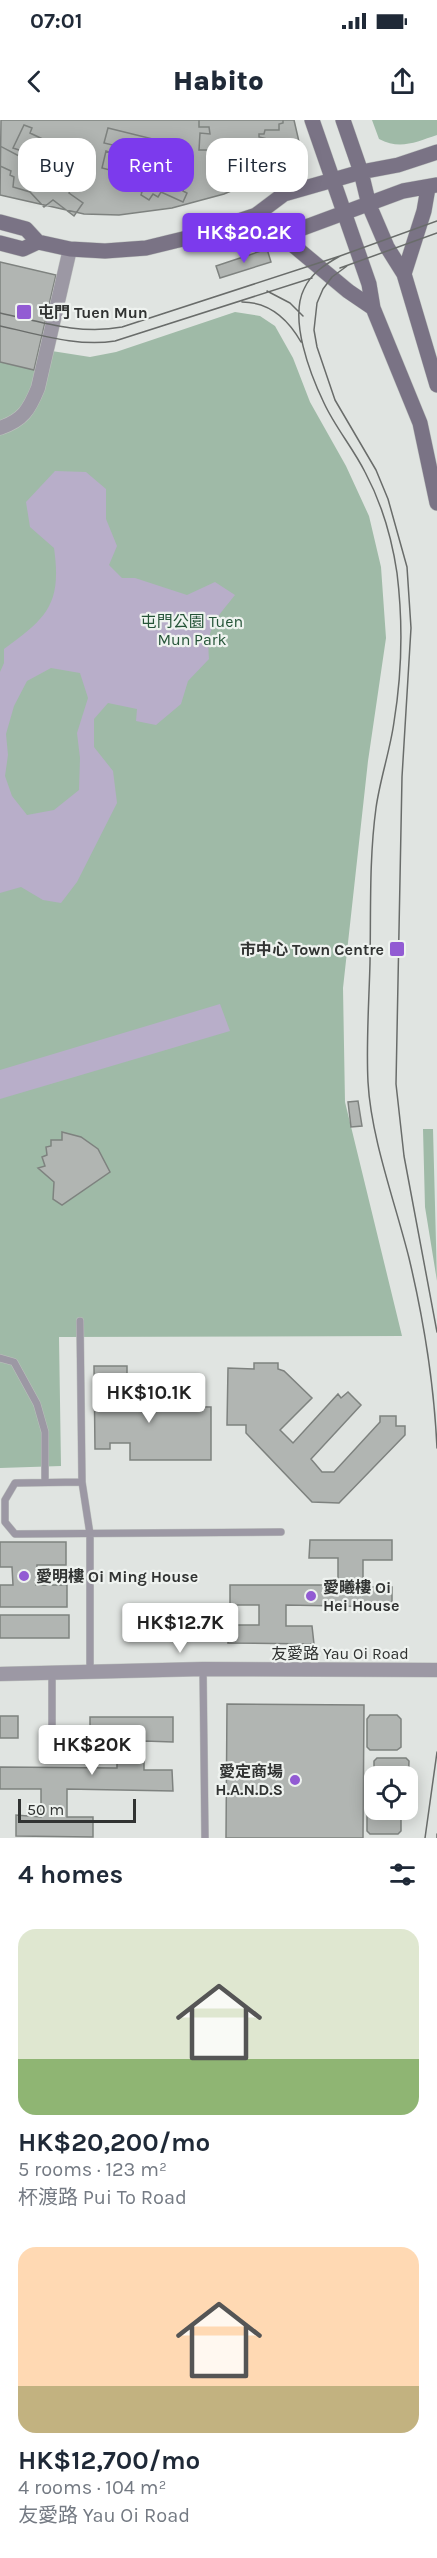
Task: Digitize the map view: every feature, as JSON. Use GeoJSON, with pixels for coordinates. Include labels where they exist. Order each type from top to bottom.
{"type":"FeatureCollection","features":[{"type":"Feature","properties":{"kind":"main road"},"geometry":{"type":"LineString","coordinates":[[312,120],[331,181],[369,284],[373,308],[420,423],[437,503]]}},
{"type":"Feature","properties":{"kind":"main road"},"geometry":{"type":"LineString","coordinates":[[343,120],[361,172],[369,205],[387,247],[404,274],[437,385]]}},
{"type":"Feature","properties":{"kind":"main road"},"geometry":{"type":"LineString","coordinates":[[0,222],[26,229],[38,242],[70,249],[116,250],[154,246],[256,215],[284,194],[361,172],[398,165],[437,152]]}},
{"type":"Feature","properties":{"kind":"main road"},"geometry":{"type":"LineString","coordinates":[[256,215],[295,231],[403,191],[433,187],[404,274]]}},
{"type":"Feature","properties":{"kind":"main road"},"geometry":{"type":"LineString","coordinates":[[256,215],[348,291],[373,308]]}},
{"type":"Feature","properties":{"kind":"main road"},"geometry":{"type":"LineString","coordinates":[[0,243],[23,249],[38,242]]}},
{"type":"Feature","properties":{"kind":"street"},"geometry":{"type":"LineString","coordinates":[[0,428],[13,424],[30,408],[38,388],[70,249]]}},
{"type":"Feature","properties":{"kind":"street","name":"友愛路 Yau Oi Road"},"geometry":{"type":"LineString","coordinates":[[0,1674],[203,1670],[434,1672]]}},
{"type":"Feature","properties":{"kind":"lane"},"geometry":{"type":"LineString","coordinates":[[80,1321],[82,1482],[90,1534],[90,1672]]}},
{"type":"Feature","properties":{"kind":"lane"},"geometry":{"type":"LineString","coordinates":[[0,1358],[14,1362],[37,1404],[45,1432],[45,1482]]}},
{"type":"Feature","properties":{"kind":"lane"},"geometry":{"type":"LineString","coordinates":[[82,1482],[15,1483],[5,1500],[5,1522],[15,1534],[282,1532]]}},
{"type":"Feature","properties":{"kind":"lane"},"geometry":{"type":"LineString","coordinates":[[203,1670],[205,1838]]}},
{"type":"Feature","properties":{"kind":"lane"},"geometry":{"type":"LineString","coordinates":[[52,1673],[52,1730]]}},
{"type":"Feature","properties":{"kind":"green space"},"geometry":{"type":"Polygon","coordinates":[[[372,120],[437,120],[437,135],[408,144],[394,144],[379,139],[372,120]]]}},
{"type":"Feature","properties":{"kind":"green space","name":"屯門公園 Tuen Mun Park"},"geometry":{"type":"Polygon","coordinates":[[[235,312],[260,316],[275,326],[293,358],[310,402],[346,466],[369,516],[381,567],[386,638],[368,761],[343,988],[345,1102],[402,1336],[59,1337],[61,1466],[0,1468],[0,362],[34,370],[39,349],[90,357],[116,352],[235,312]]]}},
{"type":"Feature","properties":{"kind":"green space"},"geometry":{"type":"Polygon","coordinates":[[[423,1129],[433,1129],[437,1281],[425,1207],[423,1129]]]}},
{"type":"Feature","properties":{"kind":"shaded area"},"geometry":{"type":"Polygon","coordinates":[[[55,471],[86,472],[106,489],[106,519],[117,546],[109,565],[122,578],[135,578],[187,595],[215,582],[235,595],[214,624],[209,639],[209,659],[188,681],[181,704],[156,725],[136,721],[137,709],[108,703],[94,719],[94,747],[113,771],[117,803],[77,882],[61,903],[43,900],[21,887],[0,893],[0,672],[4,663],[4,649],[41,618],[48,608],[56,583],[54,548],[30,527],[26,502],[55,471]],[[51,668],[27,681],[14,706],[6,734],[8,755],[5,776],[12,796],[27,815],[54,810],[79,790],[80,758],[77,733],[88,698],[80,673],[51,668]]]}},
{"type":"Feature","properties":{"kind":"shaded area"},"geometry":{"type":"Polygon","coordinates":[[[220,1004],[230,1031],[0,1099],[0,1070],[220,1004]]]}},
{"type":"Feature","properties":{"kind":"building"},"geometry":{"type":"Polygon","coordinates":[[[1,120],[294,120],[298,138],[206,138],[206,192],[229,192],[172,208],[119,215],[84,214],[0,195],[1,120]]]}},
{"type":"Feature","properties":{"kind":"building"},"geometry":{"type":"Polygon","coordinates":[[[199,120],[283,120],[283,123],[279,124],[279,130],[265,130],[264,134],[259,134],[259,137],[263,138],[206,138],[206,150],[199,150],[200,133],[210,134],[209,127],[199,127],[199,120]]]}},
{"type":"Feature","properties":{"kind":"building"},"geometry":{"type":"Polygon","coordinates":[[[24,125],[32,128],[30,133],[41,138],[18,138],[18,150],[13,148],[24,125]]]}},
{"type":"Feature","properties":{"kind":"building"},"geometry":{"type":"Polygon","coordinates":[[[108,128],[149,138],[108,138],[108,144],[104,143],[108,128]]]}},
{"type":"Feature","properties":{"kind":"building"},"geometry":{"type":"Polygon","coordinates":[[[0,146],[18,155],[18,188],[13,187],[14,177],[10,175],[11,171],[0,166],[0,146]]]}},
{"type":"Feature","properties":{"kind":"building"},"geometry":{"type":"Polygon","coordinates":[[[106,151],[108,152],[108,170],[102,168],[106,151]]]}},
{"type":"Feature","properties":{"kind":"building"},"geometry":{"type":"Polygon","coordinates":[[[30,192],[70,192],[83,203],[74,216],[53,200],[44,207],[30,192]]]}},
{"type":"Feature","properties":{"kind":"building"},"geometry":{"type":"Polygon","coordinates":[[[142,192],[161,192],[158,197],[153,194],[149,200],[141,195],[142,192]]]}},
{"type":"Feature","properties":{"kind":"building"},"geometry":{"type":"Polygon","coordinates":[[[161,192],[185,192],[187,193],[183,202],[161,192]]]}},
{"type":"Feature","properties":{"kind":"building"},"geometry":{"type":"Polygon","coordinates":[[[267,249],[271,262],[220,278],[216,266],[267,249]]]}},
{"type":"Feature","properties":{"kind":"building","name":"屯門 Tuen Mun"},"geometry":{"type":"Polygon","coordinates":[[[0,262],[56,275],[34,370],[0,362],[0,262]]]}},
{"type":"Feature","properties":{"kind":"building"},"geometry":{"type":"Polygon","coordinates":[[[358,1101],[362,1126],[351,1127],[348,1102],[358,1101]]]}},
{"type":"Feature","properties":{"kind":"building"},"geometry":{"type":"Polygon","coordinates":[[[62,1132],[81,1137],[98,1149],[110,1172],[62,1205],[53,1199],[54,1182],[38,1168],[45,1166],[42,1157],[47,1155],[46,1147],[51,1146],[51,1140],[62,1140],[62,1132]]]}},
{"type":"Feature","properties":{"kind":"building"},"geometry":{"type":"Polygon","coordinates":[[[254,1363],[278,1363],[278,1369],[284,1371],[312,1398],[280,1430],[293,1443],[338,1394],[341,1398],[348,1392],[361,1405],[311,1459],[322,1472],[334,1472],[380,1422],[380,1416],[396,1416],[396,1426],[405,1426],[405,1435],[339,1503],[312,1502],[246,1433],[246,1425],[227,1425],[228,1368],[254,1369],[254,1363]]]}},
{"type":"Feature","properties":{"kind":"building"},"geometry":{"type":"Polygon","coordinates":[[[94,1366],[127,1366],[127,1383],[119,1383],[119,1411],[138,1411],[138,1406],[211,1407],[211,1460],[130,1460],[130,1443],[110,1443],[110,1449],[95,1449],[94,1366]]]}},
{"type":"Feature","properties":{"kind":"building","name":"愛曦樓 Oi Hei House"},"geometry":{"type":"Polygon","coordinates":[[[310,1540],[392,1540],[392,1560],[363,1560],[363,1587],[392,1587],[392,1607],[286,1605],[286,1626],[312,1626],[314,1644],[228,1643],[229,1625],[259,1625],[259,1605],[230,1605],[230,1585],[338,1585],[338,1558],[309,1558],[310,1540]]]}},
{"type":"Feature","properties":{"kind":"building","name":"愛明樓 Oi Ming House"},"geometry":{"type":"Polygon","coordinates":[[[0,1542],[66,1542],[66,1565],[37,1565],[36,1585],[67,1585],[67,1607],[0,1607],[0,1585],[13,1585],[12,1567],[0,1567],[0,1542]]]}},
{"type":"Feature","properties":{"kind":"building"},"geometry":{"type":"Polygon","coordinates":[[[0,1615],[69,1615],[69,1638],[0,1638],[0,1615]]]}},
{"type":"Feature","properties":{"kind":"building"},"geometry":{"type":"Polygon","coordinates":[[[227,1704],[364,1705],[363,1838],[226,1838],[227,1704]]]}},
{"type":"Feature","properties":{"kind":"building"},"geometry":{"type":"Polygon","coordinates":[[[370,1715],[397,1715],[401,1719],[401,1747],[397,1750],[370,1750],[367,1747],[367,1719],[370,1715]]]}},
{"type":"Feature","properties":{"kind":"building"},"geometry":{"type":"Polygon","coordinates":[[[0,1716],[18,1716],[18,1738],[0,1738],[0,1716]]]}},
{"type":"Feature","properties":{"kind":"building"},"geometry":{"type":"Polygon","coordinates":[[[90,1717],[173,1717],[173,1742],[144,1741],[144,1770],[172,1770],[173,1791],[67,1789],[67,1817],[93,1817],[93,1837],[16,1836],[16,1815],[41,1817],[41,1789],[0,1789],[0,1767],[117,1768],[117,1742],[90,1742],[90,1717]]]}},
{"type":"Feature","properties":{"kind":"building"},"geometry":{"type":"Polygon","coordinates":[[[377,1758],[406,1758],[409,1761],[409,1766],[374,1766],[377,1758]]]}},
{"type":"Feature","properties":{"kind":"building"},"geometry":{"type":"Polygon","coordinates":[[[367,1820],[401,1820],[401,1831],[398,1834],[370,1834],[367,1831],[367,1820]]]}},
{"type":"Feature","properties":{"kind":"tram line"},"geometry":{"type":"LineString","coordinates":[[0,313],[76,328],[122,327],[340,256],[437,221]]}},
{"type":"Feature","properties":{"kind":"tram line"},"geometry":{"type":"LineString","coordinates":[[340,268],[437,233]]}},
{"type":"Feature","properties":{"kind":"tram line"},"geometry":{"type":"LineString","coordinates":[[340,256],[319,270],[307,283],[300,301],[300,331],[308,362],[324,403],[360,463],[381,508],[397,573],[401,629],[399,685],[392,733],[378,797],[372,847],[368,1082],[379,1148],[409,1258],[428,1352],[437,1448]]}},
{"type":"Feature","properties":{"kind":"tram line"},"geometry":{"type":"LineString","coordinates":[[347,266],[332,277],[323,289],[317,303],[314,330],[317,347],[335,400],[376,470],[388,499],[407,567],[411,628],[402,777],[396,1084],[404,1156],[437,1332]]}},
{"type":"Feature","properties":{"kind":"tram line"},"geometry":{"type":"LineString","coordinates":[[0,326],[71,341],[115,341],[312,278]]}},
{"type":"Feature","properties":{"kind":"tram line"},"geometry":{"type":"LineString","coordinates":[[267,291],[290,303],[303,316]]}},
{"type":"Feature","properties":{"kind":"tram line"},"geometry":{"type":"LineString","coordinates":[[242,302],[261,305],[277,313],[301,342]]}},
{"type":"Feature","properties":{"kind":"tram line"},"geometry":{"type":"LineString","coordinates":[[425,1838],[437,1752]]}},
{"type":"Feature","properties":{"kind":"place","name":"屯門 Tuen Mun"},"geometry":{"type":"Point","coordinates":[24,312]}},
{"type":"Feature","properties":{"kind":"place","name":"市中心 Town Centre"},"geometry":{"type":"Point","coordinates":[397,949]}},
{"type":"Feature","properties":{"kind":"place","name":"愛明樓 Oi Ming House"},"geometry":{"type":"Point","coordinates":[24,1576]}},
{"type":"Feature","properties":{"kind":"place","name":"愛曦樓 Oi Hei House"},"geometry":{"type":"Point","coordinates":[311,1596]}},
{"type":"Feature","properties":{"kind":"place","name":"愛定商場 H.A.N.D.S"},"geometry":{"type":"Point","coordinates":[295,1780]}}]}
